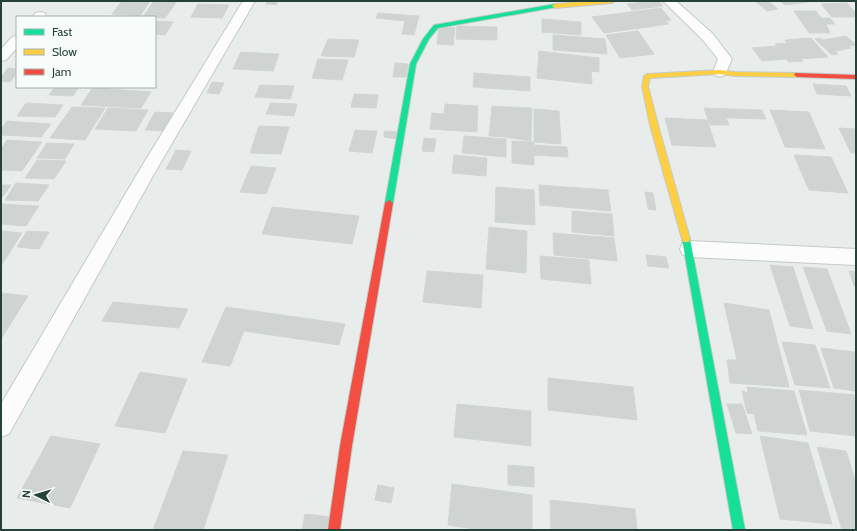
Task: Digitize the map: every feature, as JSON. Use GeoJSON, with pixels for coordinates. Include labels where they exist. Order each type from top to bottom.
{"type":"FeatureCollection","features":[{"type":"Feature","properties":{"kind":"street"},"geometry":{"type":"LineString","coordinates":[[1,426],[148,170],[249,1]]}},
{"type":"Feature","properties":{"kind":"street"},"geometry":{"type":"LineString","coordinates":[[334,530],[346,446],[413,64],[426,39],[436,26],[555,6],[612,1]]}},
{"type":"Feature","properties":{"kind":"street"},"geometry":{"type":"LineString","coordinates":[[669,1],[707,36],[725,59],[720,72]]}},
{"type":"Feature","properties":{"kind":"street"},"geometry":{"type":"LineString","coordinates":[[1,57],[16,41]]}},
{"type":"Feature","properties":{"kind":"street"},"geometry":{"type":"LineString","coordinates":[[739,530],[689,249],[654,125],[645,86],[647,76],[720,72],[735,74],[833,75],[856,77]]}},
{"type":"Feature","properties":{"kind":"street"},"geometry":{"type":"LineString","coordinates":[[689,249],[856,257]]}},
{"type":"Feature","properties":{"kind":"building"},"geometry":{"type":"Polygon","coordinates":[[[122,1],[150,1],[140,16],[112,14],[122,1]]]}},
{"type":"Feature","properties":{"kind":"building"},"geometry":{"type":"Polygon","coordinates":[[[154,1],[177,1],[165,18],[144,16],[154,1]]]}},
{"type":"Feature","properties":{"kind":"building"},"geometry":{"type":"Polygon","coordinates":[[[267,1],[278,1],[276,5],[266,4],[267,1]]]}},
{"type":"Feature","properties":{"kind":"building"},"geometry":{"type":"Polygon","coordinates":[[[659,1],[663,6],[632,10],[627,4],[659,1]]]}},
{"type":"Feature","properties":{"kind":"building"},"geometry":{"type":"Polygon","coordinates":[[[755,1],[768,1],[778,9],[767,11],[755,1]]]}},
{"type":"Feature","properties":{"kind":"building"},"geometry":{"type":"Polygon","coordinates":[[[780,1],[807,1],[809,2],[785,5],[780,1]]]}},
{"type":"Feature","properties":{"kind":"building"},"geometry":{"type":"Polygon","coordinates":[[[847,3],[854,11],[856,11],[856,17],[832,17],[821,4],[847,3]]]}},
{"type":"Feature","properties":{"kind":"building"},"geometry":{"type":"Polygon","coordinates":[[[198,4],[229,5],[222,18],[191,17],[198,4]]]}},
{"type":"Feature","properties":{"kind":"building"},"geometry":{"type":"Polygon","coordinates":[[[661,8],[671,20],[665,21],[669,24],[604,33],[592,17],[661,8]]]}},
{"type":"Feature","properties":{"kind":"building"},"geometry":{"type":"Polygon","coordinates":[[[794,11],[816,11],[821,18],[830,18],[835,24],[826,24],[830,33],[809,33],[794,11]]]}},
{"type":"Feature","properties":{"kind":"building"},"geometry":{"type":"Polygon","coordinates":[[[378,13],[419,16],[414,35],[402,34],[405,21],[376,18],[378,13]]]}},
{"type":"Feature","properties":{"kind":"building"},"geometry":{"type":"Polygon","coordinates":[[[542,19],[581,22],[581,35],[542,32],[542,19]]]}},
{"type":"Feature","properties":{"kind":"building"},"geometry":{"type":"Polygon","coordinates":[[[156,21],[173,22],[165,35],[156,34],[156,21]]]}},
{"type":"Feature","properties":{"kind":"building"},"geometry":{"type":"Polygon","coordinates":[[[457,26],[497,27],[497,40],[456,39],[457,26]]]}},
{"type":"Feature","properties":{"kind":"building"},"geometry":{"type":"Polygon","coordinates":[[[439,27],[455,28],[453,45],[437,44],[439,27]]]}},
{"type":"Feature","properties":{"kind":"building"},"geometry":{"type":"Polygon","coordinates":[[[638,31],[654,54],[620,58],[606,35],[638,31]]]}},
{"type":"Feature","properties":{"kind":"building"},"geometry":{"type":"Polygon","coordinates":[[[553,35],[605,39],[607,54],[553,50],[553,35]]]}},
{"type":"Feature","properties":{"kind":"building"},"geometry":{"type":"Polygon","coordinates":[[[846,36],[856,45],[849,46],[851,48],[835,51],[838,54],[832,55],[815,39],[821,38],[823,40],[846,36]]]}},
{"type":"Feature","properties":{"kind":"building"},"geometry":{"type":"Polygon","coordinates":[[[811,38],[828,57],[801,59],[803,61],[789,62],[786,59],[762,61],[752,48],[777,46],[775,44],[787,43],[785,40],[811,38]]]}},
{"type":"Feature","properties":{"kind":"building"},"geometry":{"type":"Polygon","coordinates":[[[328,39],[359,40],[354,57],[321,56],[328,39]]]}},
{"type":"Feature","properties":{"kind":"building"},"geometry":{"type":"Polygon","coordinates":[[[539,51],[599,58],[599,72],[591,71],[592,84],[537,78],[539,51]]]}},
{"type":"Feature","properties":{"kind":"building"},"geometry":{"type":"Polygon","coordinates":[[[241,52],[279,54],[273,71],[233,69],[241,52]]]}},
{"type":"Feature","properties":{"kind":"building"},"geometry":{"type":"Polygon","coordinates":[[[318,59],[348,60],[342,80],[312,78],[318,59]]]}},
{"type":"Feature","properties":{"kind":"building"},"geometry":{"type":"Polygon","coordinates":[[[395,63],[408,64],[406,77],[393,77],[395,63]]]}},
{"type":"Feature","properties":{"kind":"building"},"geometry":{"type":"Polygon","coordinates":[[[8,68],[16,69],[16,74],[10,82],[1,81],[1,77],[8,68]]]}},
{"type":"Feature","properties":{"kind":"building"},"geometry":{"type":"Polygon","coordinates":[[[474,73],[530,77],[530,91],[473,87],[474,73]]]}},
{"type":"Feature","properties":{"kind":"building"},"geometry":{"type":"Polygon","coordinates":[[[212,82],[224,83],[219,94],[207,93],[212,82]]]}},
{"type":"Feature","properties":{"kind":"building"},"geometry":{"type":"Polygon","coordinates":[[[813,84],[846,86],[851,96],[817,94],[813,84]]]}},
{"type":"Feature","properties":{"kind":"building"},"geometry":{"type":"Polygon","coordinates":[[[260,85],[294,86],[290,99],[255,97],[260,85]]]}},
{"type":"Feature","properties":{"kind":"building"},"geometry":{"type":"Polygon","coordinates":[[[54,88],[78,88],[73,96],[49,95],[54,88]]]}},
{"type":"Feature","properties":{"kind":"building"},"geometry":{"type":"Polygon","coordinates":[[[92,88],[151,92],[141,108],[81,105],[92,88]]]}},
{"type":"Feature","properties":{"kind":"building"},"geometry":{"type":"Polygon","coordinates":[[[354,94],[378,95],[376,108],[351,107],[354,94]]]}},
{"type":"Feature","properties":{"kind":"building"},"geometry":{"type":"Polygon","coordinates":[[[26,103],[63,105],[55,117],[17,116],[26,103]]]}},
{"type":"Feature","properties":{"kind":"building"},"geometry":{"type":"Polygon","coordinates":[[[271,103],[297,104],[294,116],[266,114],[271,103]]]}},
{"type":"Feature","properties":{"kind":"building"},"geometry":{"type":"Polygon","coordinates":[[[445,104],[478,106],[477,132],[430,129],[432,113],[444,114],[445,104]]]}},
{"type":"Feature","properties":{"kind":"building"},"geometry":{"type":"Polygon","coordinates":[[[492,106],[532,108],[531,141],[489,136],[492,106]]]}},
{"type":"Feature","properties":{"kind":"building"},"geometry":{"type":"Polygon","coordinates":[[[72,107],[105,108],[85,140],[50,138],[72,107]]]}},
{"type":"Feature","properties":{"kind":"building"},"geometry":{"type":"Polygon","coordinates":[[[108,108],[148,110],[136,131],[95,129],[108,108]]]}},
{"type":"Feature","properties":{"kind":"building"},"geometry":{"type":"Polygon","coordinates":[[[704,108],[762,110],[766,119],[726,118],[729,125],[710,125],[704,108]]]}},
{"type":"Feature","properties":{"kind":"building"},"geometry":{"type":"Polygon","coordinates":[[[534,109],[559,111],[561,144],[534,142],[534,109]]]}},
{"type":"Feature","properties":{"kind":"building"},"geometry":{"type":"Polygon","coordinates":[[[770,110],[809,112],[825,149],[785,147],[770,110]]]}},
{"type":"Feature","properties":{"kind":"building"},"geometry":{"type":"Polygon","coordinates":[[[155,112],[173,113],[163,131],[145,130],[155,112]]]}},
{"type":"Feature","properties":{"kind":"building"},"geometry":{"type":"Polygon","coordinates":[[[665,118],[707,120],[716,147],[672,145],[665,118]]]}},
{"type":"Feature","properties":{"kind":"building"},"geometry":{"type":"Polygon","coordinates":[[[7,121],[51,124],[41,137],[1,135],[1,129],[7,121]]]}},
{"type":"Feature","properties":{"kind":"building"},"geometry":{"type":"Polygon","coordinates":[[[259,126],[289,127],[281,154],[250,153],[259,126]]]}},
{"type":"Feature","properties":{"kind":"building"},"geometry":{"type":"Polygon","coordinates":[[[839,128],[856,129],[856,153],[851,153],[839,128]]]}},
{"type":"Feature","properties":{"kind":"building"},"geometry":{"type":"Polygon","coordinates":[[[355,130],[377,131],[372,153],[349,151],[355,130]]]}},
{"type":"Feature","properties":{"kind":"building"},"geometry":{"type":"Polygon","coordinates":[[[384,131],[398,132],[397,139],[384,137],[384,131]]]}},
{"type":"Feature","properties":{"kind":"building"},"geometry":{"type":"Polygon","coordinates":[[[464,136],[506,139],[506,157],[462,153],[464,136]]]}},
{"type":"Feature","properties":{"kind":"building"},"geometry":{"type":"Polygon","coordinates":[[[424,138],[436,139],[434,152],[422,151],[424,138]]]}},
{"type":"Feature","properties":{"kind":"building"},"geometry":{"type":"Polygon","coordinates":[[[7,140],[42,142],[22,171],[1,170],[1,149],[7,140]]]}},
{"type":"Feature","properties":{"kind":"building"},"geometry":{"type":"Polygon","coordinates":[[[512,141],[534,142],[534,145],[567,147],[568,157],[534,155],[534,165],[512,163],[512,141]]]}},
{"type":"Feature","properties":{"kind":"building"},"geometry":{"type":"Polygon","coordinates":[[[47,143],[74,144],[65,159],[37,158],[47,143]]]}},
{"type":"Feature","properties":{"kind":"building"},"geometry":{"type":"Polygon","coordinates":[[[176,150],[191,151],[182,170],[166,169],[176,150]]]}},
{"type":"Feature","properties":{"kind":"building"},"geometry":{"type":"Polygon","coordinates":[[[454,155],[487,158],[486,176],[452,173],[454,155]]]}},
{"type":"Feature","properties":{"kind":"building"},"geometry":{"type":"Polygon","coordinates":[[[794,155],[831,157],[848,193],[809,190],[794,155]]]}},
{"type":"Feature","properties":{"kind":"building"},"geometry":{"type":"Polygon","coordinates":[[[37,160],[66,161],[54,179],[25,178],[37,160]]]}},
{"type":"Feature","properties":{"kind":"building"},"geometry":{"type":"Polygon","coordinates":[[[251,166],[276,168],[266,194],[240,192],[251,166]]]}},
{"type":"Feature","properties":{"kind":"building"},"geometry":{"type":"Polygon","coordinates":[[[16,183],[49,185],[38,201],[5,200],[16,183]]]}},
{"type":"Feature","properties":{"kind":"building"},"geometry":{"type":"Polygon","coordinates":[[[1,185],[11,185],[1,199],[1,185]]]}},
{"type":"Feature","properties":{"kind":"building"},"geometry":{"type":"Polygon","coordinates":[[[539,185],[608,190],[611,211],[540,205],[539,185]]]}},
{"type":"Feature","properties":{"kind":"building"},"geometry":{"type":"Polygon","coordinates":[[[496,187],[534,190],[535,225],[495,222],[496,187]]]}},
{"type":"Feature","properties":{"kind":"building"},"geometry":{"type":"Polygon","coordinates":[[[645,192],[653,193],[656,210],[648,209],[645,192]]]}},
{"type":"Feature","properties":{"kind":"building"},"geometry":{"type":"Polygon","coordinates":[[[1,204],[39,206],[26,226],[1,224],[1,204]]]}},
{"type":"Feature","properties":{"kind":"building"},"geometry":{"type":"Polygon","coordinates":[[[272,207],[359,216],[352,244],[262,234],[272,207]]]}},
{"type":"Feature","properties":{"kind":"building"},"geometry":{"type":"Polygon","coordinates":[[[572,211],[612,214],[614,236],[572,232],[572,211]]]}},
{"type":"Feature","properties":{"kind":"building"},"geometry":{"type":"Polygon","coordinates":[[[489,227],[527,231],[526,273],[486,269],[489,227]]]}},
{"type":"Feature","properties":{"kind":"building"},"geometry":{"type":"Polygon","coordinates":[[[1,231],[22,233],[1,266],[1,231]]]}},
{"type":"Feature","properties":{"kind":"building"},"geometry":{"type":"Polygon","coordinates":[[[27,231],[49,232],[39,249],[17,247],[27,231]]]}},
{"type":"Feature","properties":{"kind":"building"},"geometry":{"type":"Polygon","coordinates":[[[553,233],[614,238],[617,261],[554,255],[553,233]]]}},
{"type":"Feature","properties":{"kind":"building"},"geometry":{"type":"Polygon","coordinates":[[[646,255],[666,257],[669,268],[648,266],[646,255]]]}},
{"type":"Feature","properties":{"kind":"building"},"geometry":{"type":"Polygon","coordinates":[[[540,256],[589,260],[591,284],[541,279],[540,256]]]}},
{"type":"Feature","properties":{"kind":"building"},"geometry":{"type":"Polygon","coordinates":[[[770,265],[793,267],[813,329],[790,326],[770,265]]]}},
{"type":"Feature","properties":{"kind":"building"},"geometry":{"type":"Polygon","coordinates":[[[803,267],[827,269],[851,334],[827,331],[803,267]]]}},
{"type":"Feature","properties":{"kind":"building"},"geometry":{"type":"Polygon","coordinates":[[[427,271],[483,275],[481,308],[423,302],[427,271]]]}},
{"type":"Feature","properties":{"kind":"building"},"geometry":{"type":"Polygon","coordinates":[[[849,271],[856,272],[856,286],[854,286],[849,271]]]}},
{"type":"Feature","properties":{"kind":"building"},"geometry":{"type":"Polygon","coordinates":[[[1,293],[28,296],[1,339],[1,293]]]}},
{"type":"Feature","properties":{"kind":"building"},"geometry":{"type":"Polygon","coordinates":[[[113,302],[188,309],[179,328],[102,321],[113,302]]]}},
{"type":"Feature","properties":{"kind":"building"},"geometry":{"type":"Polygon","coordinates":[[[724,303],[769,310],[789,387],[730,383],[727,360],[737,360],[724,303]]]}},
{"type":"Feature","properties":{"kind":"building"},"geometry":{"type":"Polygon","coordinates":[[[226,307],[345,324],[339,345],[244,331],[230,366],[202,362],[226,307]]]}},
{"type":"Feature","properties":{"kind":"building"},"geometry":{"type":"Polygon","coordinates":[[[782,342],[815,345],[830,388],[795,385],[782,342]]]}},
{"type":"Feature","properties":{"kind":"building"},"geometry":{"type":"Polygon","coordinates":[[[821,348],[855,352],[856,391],[834,388],[821,348]]]}},
{"type":"Feature","properties":{"kind":"building"},"geometry":{"type":"Polygon","coordinates":[[[140,372],[187,379],[165,433],[115,426],[140,372]]]}},
{"type":"Feature","properties":{"kind":"building"},"geometry":{"type":"Polygon","coordinates":[[[548,378],[633,387],[637,420],[548,410],[548,378]]]}},
{"type":"Feature","properties":{"kind":"building"},"geometry":{"type":"Polygon","coordinates":[[[747,387],[794,391],[807,435],[758,431],[754,414],[747,413],[742,391],[748,393],[747,387]]]}},
{"type":"Feature","properties":{"kind":"building"},"geometry":{"type":"Polygon","coordinates":[[[799,390],[856,395],[856,436],[810,431],[799,390]]]}},
{"type":"Feature","properties":{"kind":"building"},"geometry":{"type":"Polygon","coordinates":[[[457,404],[531,411],[531,446],[454,437],[457,404]]]}},
{"type":"Feature","properties":{"kind":"building"},"geometry":{"type":"Polygon","coordinates":[[[727,404],[742,404],[752,434],[736,433],[727,404]]]}},
{"type":"Feature","properties":{"kind":"building"},"geometry":{"type":"Polygon","coordinates":[[[51,436],[100,444],[70,508],[17,498],[51,436]]]}},
{"type":"Feature","properties":{"kind":"building"},"geometry":{"type":"Polygon","coordinates":[[[760,436],[808,443],[832,524],[780,519],[760,436]]]}},
{"type":"Feature","properties":{"kind":"building"},"geometry":{"type":"Polygon","coordinates":[[[817,447],[846,451],[856,482],[856,530],[842,530],[817,447]]]}},
{"type":"Feature","properties":{"kind":"building"},"geometry":{"type":"Polygon","coordinates":[[[183,451],[228,455],[203,530],[153,530],[183,451]]]}},
{"type":"Feature","properties":{"kind":"building"},"geometry":{"type":"Polygon","coordinates":[[[508,465],[534,467],[534,487],[508,485],[508,465]]]}},
{"type":"Feature","properties":{"kind":"building"},"geometry":{"type":"Polygon","coordinates":[[[452,484],[532,495],[532,530],[481,530],[448,525],[452,484]]]}},
{"type":"Feature","properties":{"kind":"building"},"geometry":{"type":"Polygon","coordinates":[[[378,485],[394,488],[391,503],[375,500],[378,485]]]}},
{"type":"Feature","properties":{"kind":"building"},"geometry":{"type":"Polygon","coordinates":[[[550,500],[635,509],[637,530],[551,530],[550,500]]]}},
{"type":"Feature","properties":{"kind":"building"},"geometry":{"type":"Polygon","coordinates":[[[305,514],[332,517],[329,530],[302,530],[305,514]]]}},
{"type":"Feature","properties":{"kind":"traffic: fast"},"geometry":{"type":"LineString","coordinates":[[389,203],[413,64],[426,39],[436,26],[555,6]]}},
{"type":"Feature","properties":{"kind":"traffic: fast"},"geometry":{"type":"LineString","coordinates":[[686,239],[739,530]]}},
{"type":"Feature","properties":{"kind":"traffic: slow"},"geometry":{"type":"LineString","coordinates":[[555,6],[612,1]]}},
{"type":"Feature","properties":{"kind":"traffic: slow"},"geometry":{"type":"LineString","coordinates":[[686,239],[654,125],[645,86],[647,76],[720,72],[735,74],[797,75]]}},
{"type":"Feature","properties":{"kind":"traffic: jam"},"geometry":{"type":"LineString","coordinates":[[797,75],[856,77]]}},
{"type":"Feature","properties":{"kind":"traffic: jam"},"geometry":{"type":"LineString","coordinates":[[334,530],[346,446],[389,203]]}}]}
